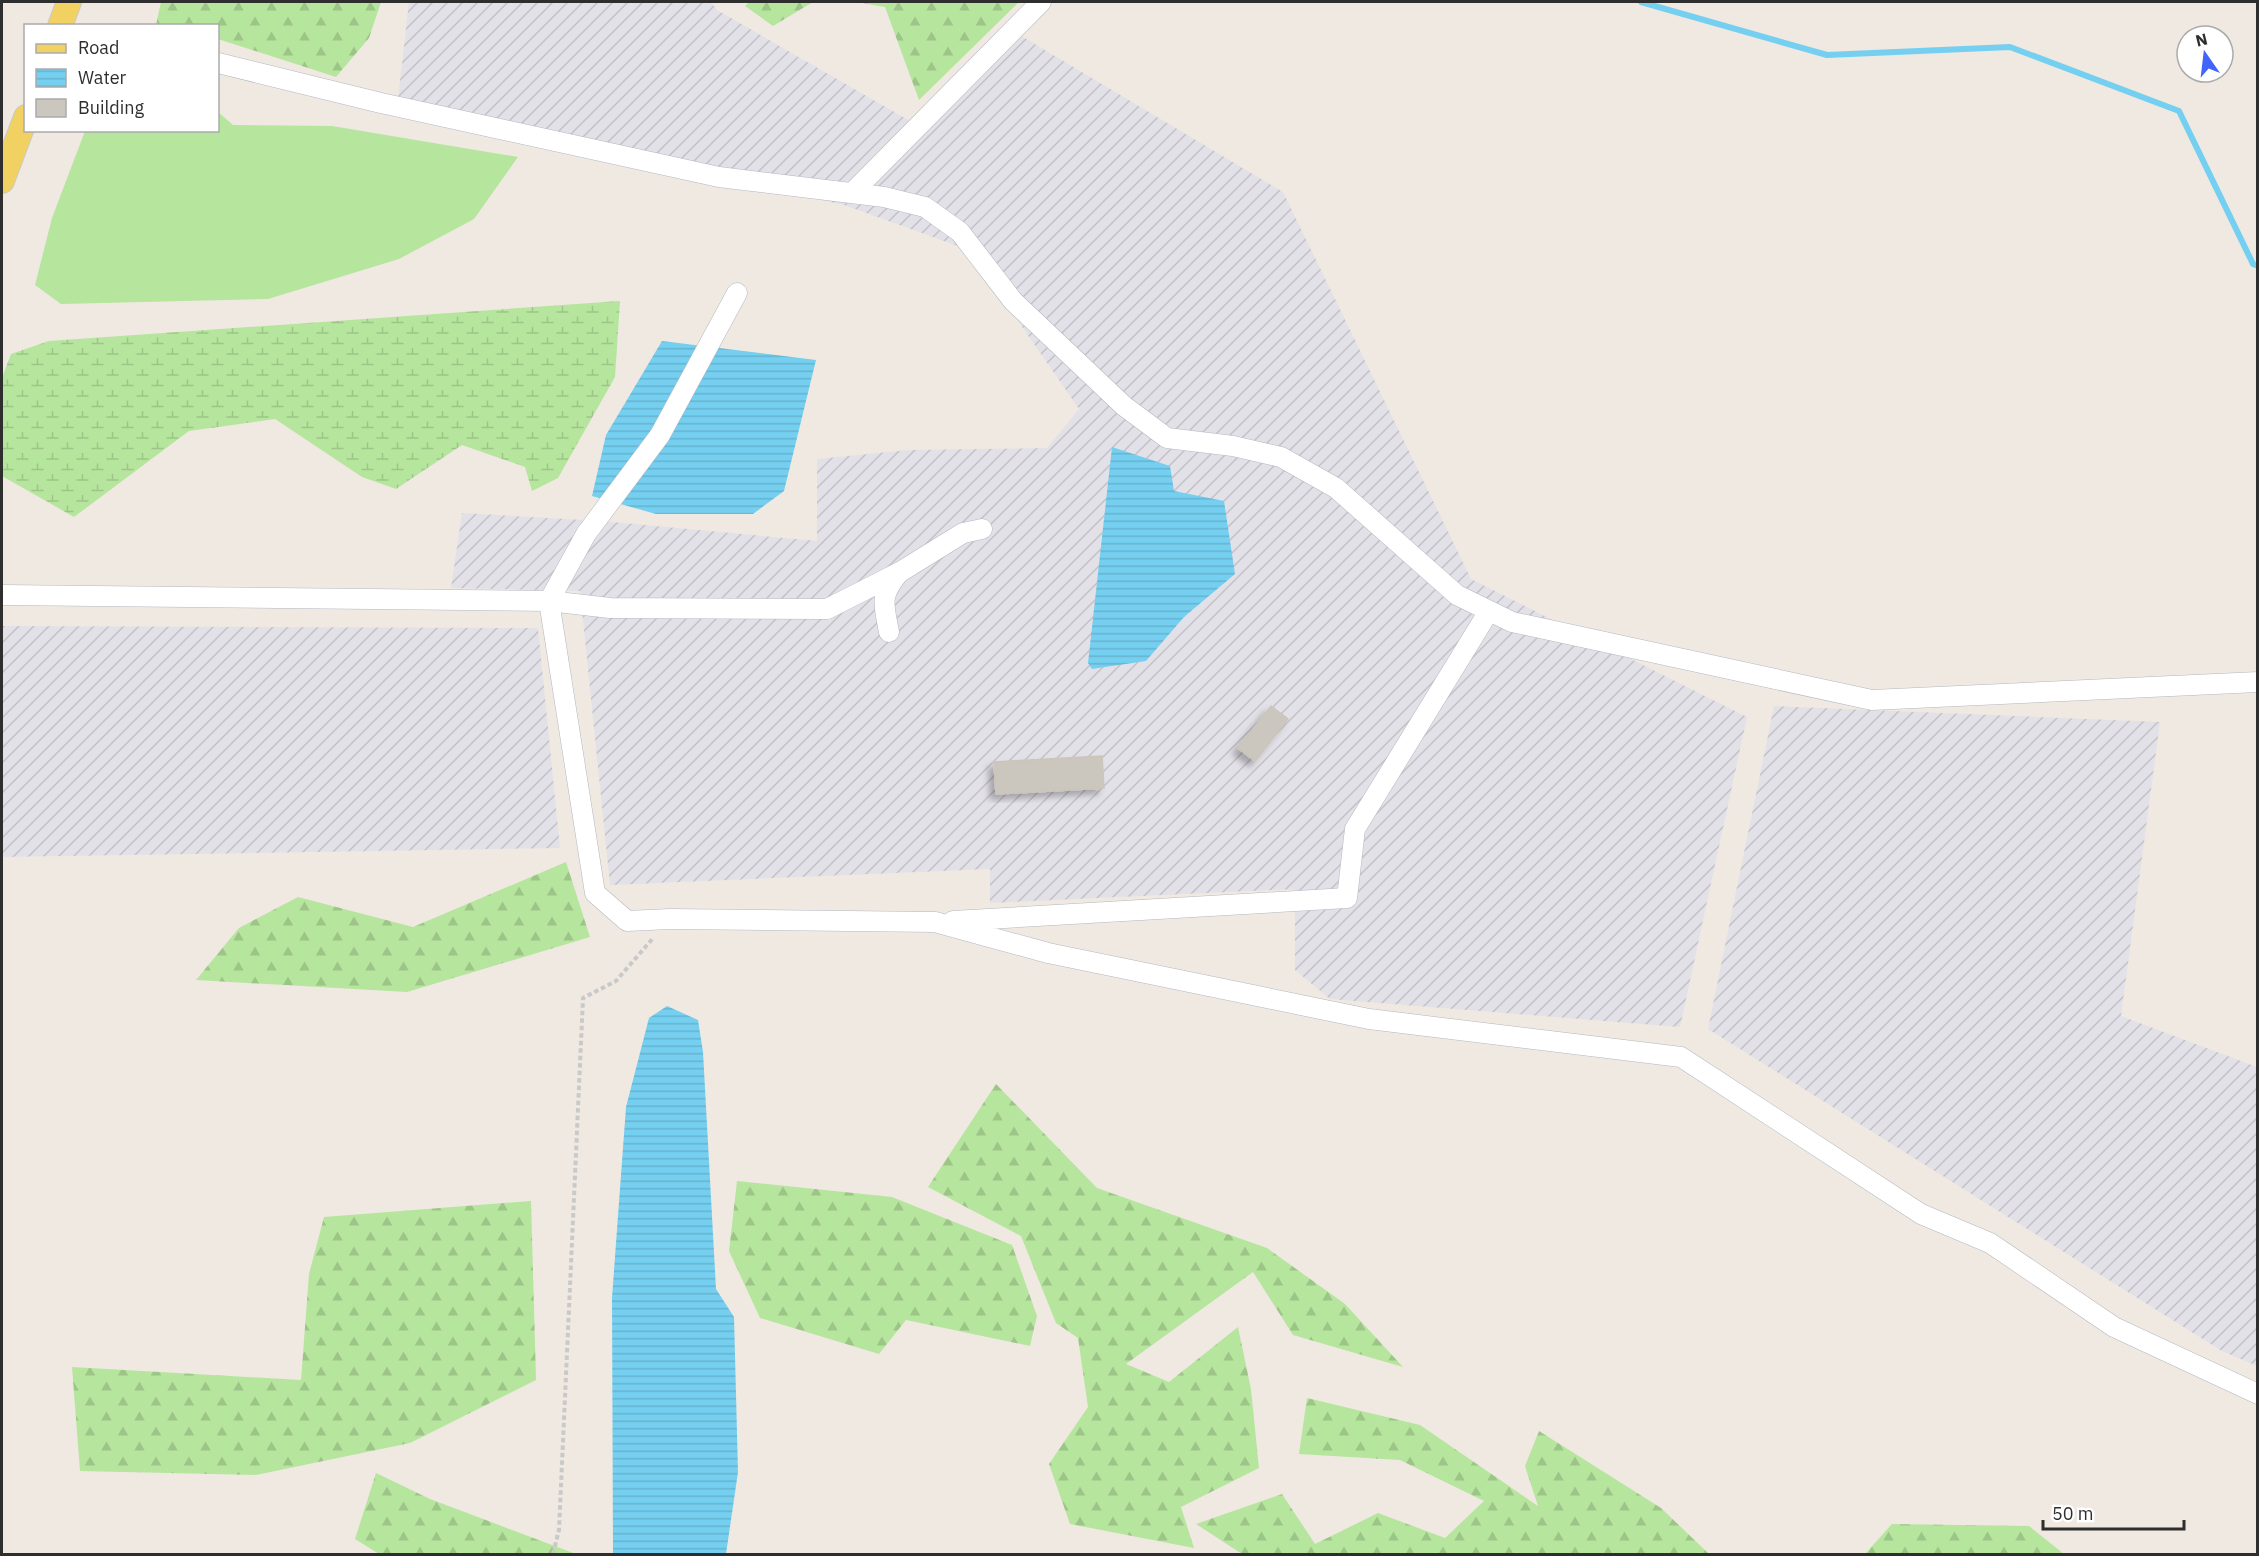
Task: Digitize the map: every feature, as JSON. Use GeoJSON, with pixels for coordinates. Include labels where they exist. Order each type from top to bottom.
{"type":"FeatureCollection","features":[{"type":"Feature","properties":{"kind":"main road"},"geometry":{"type":"LineString","coordinates":[[62,24],[69,2]]}},
{"type":"Feature","properties":{"kind":"main road"},"geometry":{"type":"LineString","coordinates":[[2,181],[24,122]]}},
{"type":"Feature","properties":{"kind":"street"},"geometry":{"type":"LineString","coordinates":[[852,193],[1041,2]]}},
{"type":"Feature","properties":{"kind":"street"},"geometry":{"type":"LineString","coordinates":[[219,63],[381,103],[719,177],[884,197],[925,207],[960,232],[1013,301],[1124,406],[1167,438],[1233,446],[1281,457],[1336,488],[1457,594],[1512,622],[1872,700],[2258,682]]}},
{"type":"Feature","properties":{"kind":"street"},"geometry":{"type":"LineString","coordinates":[[737,293],[660,435],[586,534],[549,601],[595,894],[627,921],[670,919],[935,922],[1347,898],[1355,829],[1489,611]]}},
{"type":"Feature","properties":{"kind":"street"},"geometry":{"type":"LineString","coordinates":[[2,595],[549,601],[610,608],[827,609],[900,572],[963,533],[982,529]]}},
{"type":"Feature","properties":{"kind":"street"},"geometry":{"type":"LineString","coordinates":[[889,632],[883,602],[885,590],[900,572]]}},
{"type":"Feature","properties":{"kind":"street"},"geometry":{"type":"LineString","coordinates":[[935,922],[1048,953],[1370,1018],[1681,1057],[1921,1214],[1990,1244],[2114,1327],[2258,1394]]}},
{"type":"Feature","properties":{"kind":"path"},"geometry":{"type":"LineString","coordinates":[[554,1554],[559,1530],[583,998],[616,981],[670,919]]}},
{"type":"Feature","properties":{"kind":"shaded area"},"geometry":{"type":"Polygon","coordinates":[[[409,2],[711,2],[717,10],[917,125],[1013,31],[1283,192],[1471,579],[1747,717],[1680,1027],[1330,999],[1295,970],[1295,889],[990,903],[990,869],[610,885],[580,591],[451,588],[462,513],[601,521],[817,541],[817,459],[909,450],[1047,448],[1079,409],[969,250],[844,205],[397,108],[409,2]]]}},
{"type":"Feature","properties":{"kind":"shaded area"},"geometry":{"type":"Polygon","coordinates":[[[2,626],[538,628],[560,848],[2,857],[2,626]]]}},
{"type":"Feature","properties":{"kind":"shaded area"},"geometry":{"type":"Polygon","coordinates":[[[1774,706],[2160,722],[2121,1016],[2257,1067],[2257,1366],[2222,1351],[1708,1029],[1774,706]]]}},
{"type":"Feature","properties":{"kind":"green space"},"geometry":{"type":"Polygon","coordinates":[[[161,2],[381,2],[369,38],[336,77],[219,39],[219,24],[156,24],[161,2]]]}},
{"type":"Feature","properties":{"kind":"green space"},"geometry":{"type":"Polygon","coordinates":[[[749,2],[813,2],[773,26],[745,6],[749,2]]]}},
{"type":"Feature","properties":{"kind":"green space"},"geometry":{"type":"Polygon","coordinates":[[[856,2],[1019,2],[919,100],[885,7],[856,2]]]}},
{"type":"Feature","properties":{"kind":"green space"},"geometry":{"type":"Polygon","coordinates":[[[219,113],[233,125],[332,126],[518,157],[474,219],[399,259],[268,299],[61,304],[35,285],[52,218],[85,132],[219,132],[219,113]]]}},
{"type":"Feature","properties":{"kind":"green space"},"geometry":{"type":"Polygon","coordinates":[[[620,301],[615,377],[558,478],[532,491],[525,467],[462,445],[396,489],[362,477],[275,419],[189,431],[74,517],[2,476],[2,378],[11,354],[49,341],[620,301]]]}},
{"type":"Feature","properties":{"kind":"green space"},"geometry":{"type":"Polygon","coordinates":[[[566,862],[590,937],[407,992],[196,980],[239,928],[298,897],[413,927],[566,862]]]}},
{"type":"Feature","properties":{"kind":"green space"},"geometry":{"type":"Polygon","coordinates":[[[996,1084],[1097,1188],[1267,1248],[1345,1304],[1403,1367],[1293,1335],[1253,1272],[1126,1364],[1169,1382],[1238,1327],[1251,1389],[1259,1468],[1181,1507],[1194,1548],[1070,1524],[1049,1464],[1088,1407],[1078,1338],[1056,1323],[1021,1236],[928,1187],[996,1084]]]}},
{"type":"Feature","properties":{"kind":"green space"},"geometry":{"type":"Polygon","coordinates":[[[737,1181],[892,1197],[1012,1245],[1037,1316],[1030,1346],[906,1320],[879,1354],[760,1318],[729,1251],[737,1181]]]}},
{"type":"Feature","properties":{"kind":"green space"},"geometry":{"type":"Polygon","coordinates":[[[531,1201],[536,1380],[410,1443],[256,1475],[80,1471],[72,1367],[301,1380],[309,1274],[324,1217],[531,1201]]]}},
{"type":"Feature","properties":{"kind":"green space"},"geometry":{"type":"Polygon","coordinates":[[[1307,1398],[1420,1425],[1538,1506],[1525,1466],[1539,1431],[1661,1508],[1709,1554],[1242,1554],[1196,1524],[1282,1494],[1315,1544],[1378,1513],[1445,1538],[1484,1501],[1400,1460],[1299,1454],[1307,1398]]]}},
{"type":"Feature","properties":{"kind":"green space"},"geometry":{"type":"Polygon","coordinates":[[[376,1473],[430,1499],[576,1554],[379,1554],[355,1539],[376,1473]]]}},
{"type":"Feature","properties":{"kind":"green space"},"geometry":{"type":"Polygon","coordinates":[[[1892,1524],[2029,1526],[2064,1554],[1865,1554],[1892,1524]]]}},
{"type":"Feature","properties":{"kind":"water"},"geometry":{"type":"Polygon","coordinates":[[[662,341],[816,360],[784,491],[753,514],[656,514],[592,496],[606,435],[662,341]]]}},
{"type":"Feature","properties":{"kind":"water"},"geometry":{"type":"Polygon","coordinates":[[[1112,447],[1170,466],[1174,491],[1224,501],[1235,574],[1184,617],[1146,661],[1092,669],[1088,663],[1112,447]]]}},
{"type":"Feature","properties":{"kind":"water"},"geometry":{"type":"Polygon","coordinates":[[[667,1006],[698,1020],[703,1052],[716,1289],[734,1317],[738,1472],[726,1554],[613,1554],[612,1298],[626,1107],[649,1018],[667,1006]]]}},
{"type":"Feature","properties":{"kind":"building"},"geometry":{"type":"Polygon","coordinates":[[[1271,706],[1288,719],[1255,761],[1238,748],[1271,706]]]}},
{"type":"Feature","properties":{"kind":"building"},"geometry":{"type":"Polygon","coordinates":[[[1102,756],[1104,788],[996,794],[994,762],[1102,756]]]}},
{"type":"Feature","properties":{"kind":"waterway"},"geometry":{"type":"LineString","coordinates":[[1641,2],[1827,55],[2010,47],[2179,111],[2253,264],[2258,266]]}}]}
